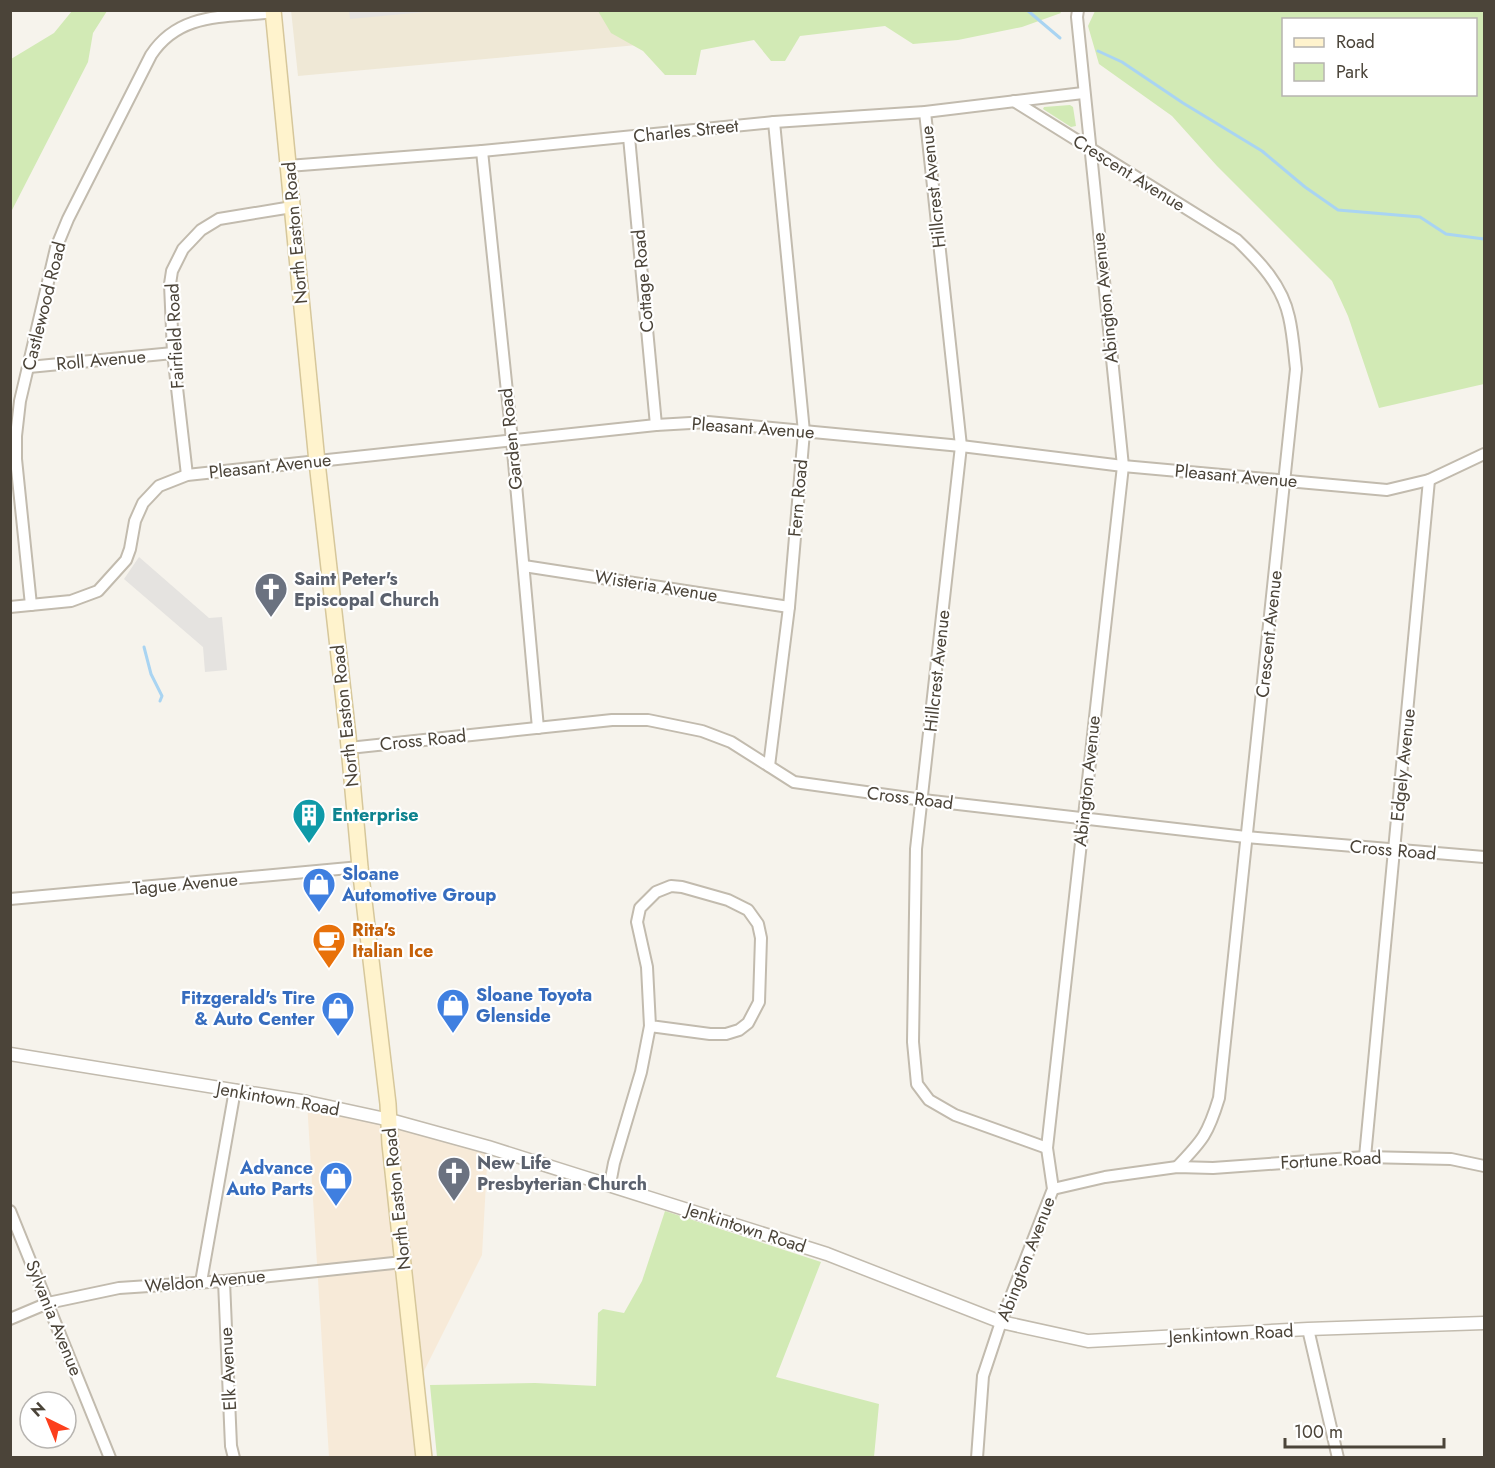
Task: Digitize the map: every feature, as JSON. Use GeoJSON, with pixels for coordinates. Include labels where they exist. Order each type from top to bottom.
{"type":"FeatureCollection","features":[{"type":"Feature","properties":{"kind":"main road","name":"North Easton Road"},"geometry":{"type":"LineString","coordinates":[[273,11],[317,462],[360,867],[390,1120],[390,1144],[424,1458]]}},
{"type":"Feature","properties":{"kind":"street","name":"Abington Avenue"},"geometry":{"type":"LineString","coordinates":[[977,1458],[983,1376],[1001,1322],[1053,1189],[1047,1148],[1123,466],[1083,93],[1078,10]]}},
{"type":"Feature","properties":{"kind":"street","name":"Castlewood Road"},"geometry":{"type":"LineString","coordinates":[[31,605],[15,436],[20,401],[56,248],[68,219],[151,55],[160,42],[173,30],[197,20],[273,11]]}},
{"type":"Feature","properties":{"kind":"street","name":"Charles Street"},"geometry":{"type":"LineString","coordinates":[[288,166],[482,151],[774,122],[925,112],[1083,93]]}},
{"type":"Feature","properties":{"kind":"street","name":"Crescent Avenue"},"geometry":{"type":"LineString","coordinates":[[1014,101],[1237,240],[1260,261],[1277,285],[1289,316],[1296,369],[1219,1098],[1210,1127],[1201,1142],[1177,1167]]}},
{"type":"Feature","properties":{"kind":"street","name":"Hillcrest Avenue"},"geometry":{"type":"LineString","coordinates":[[925,112],[961,446],[916,849],[913,1042],[917,1084],[929,1100],[955,1114],[1047,1148]]}},
{"type":"Feature","properties":{"kind":"street","name":"Fern Road"},"geometry":{"type":"LineString","coordinates":[[769,766],[789,607],[804,432],[774,122]]}},
{"type":"Feature","properties":{"kind":"street","name":"Cottage Road"},"geometry":{"type":"LineString","coordinates":[[629,137],[656,425]]}},
{"type":"Feature","properties":{"kind":"street","name":"Garden Road"},"geometry":{"type":"LineString","coordinates":[[482,151],[512,440],[538,728]]}},
{"type":"Feature","properties":{"kind":"street","name":"Fairfield Road"},"geometry":{"type":"LineString","coordinates":[[187,475],[173,353],[170,284],[172,271],[183,249],[201,230],[219,219],[292,207]]}},
{"type":"Feature","properties":{"kind":"street","name":"Roll Avenue"},"geometry":{"type":"LineString","coordinates":[[29,367],[173,353]]}},
{"type":"Feature","properties":{"kind":"street","name":"Pleasant Avenue"},"geometry":{"type":"LineString","coordinates":[[10,607],[70,601],[98,591],[126,560],[135,521],[150,493],[159,486],[187,475],[656,425],[708,422],[961,446],[1123,466],[1387,490],[1429,480],[1485,454]]}},
{"type":"Feature","properties":{"kind":"street","name":"Edgely Avenue"},"geometry":{"type":"LineString","coordinates":[[1365,1157],[1429,480]]}},
{"type":"Feature","properties":{"kind":"street","name":"Wisteria Avenue"},"geometry":{"type":"LineString","coordinates":[[524,566],[789,607]]}},
{"type":"Feature","properties":{"kind":"street","name":"Cross Road"},"geometry":{"type":"LineString","coordinates":[[349,748],[612,720],[648,720],[702,731],[732,742],[794,782],[923,800],[1246,837],[1485,857]]}},
{"type":"Feature","properties":{"kind":"street","name":"Tague Avenue"},"geometry":{"type":"LineString","coordinates":[[10,899],[360,867]]}},
{"type":"Feature","properties":{"kind":"street"},"geometry":{"type":"LineString","coordinates":[[610,1184],[641,1072],[650,1026],[647,967],[637,922],[640,908],[656,892],[671,886],[728,900],[747,910],[758,924],[761,938],[759,1002],[748,1023],[739,1030],[726,1034],[650,1026]]}},
{"type":"Feature","properties":{"kind":"street","name":"Jenkintown Road"},"geometry":{"type":"LineString","coordinates":[[10,1054],[307,1102],[390,1120],[610,1184],[827,1254],[1001,1322],[1088,1341],[1308,1329],[1485,1323]]}},
{"type":"Feature","properties":{"kind":"street"},"geometry":{"type":"LineString","coordinates":[[201,1282],[235,1090]]}},
{"type":"Feature","properties":{"kind":"street","name":"Fortune Road"},"geometry":{"type":"LineString","coordinates":[[1177,1167],[1213,1168],[1365,1157],[1451,1159],[1485,1166]]}},
{"type":"Feature","properties":{"kind":"street"},"geometry":{"type":"LineString","coordinates":[[1053,1189],[1105,1177],[1177,1167]]}},
{"type":"Feature","properties":{"kind":"street","name":"Sylvania Avenue"},"geometry":{"type":"LineString","coordinates":[[10,1211],[110,1458]]}},
{"type":"Feature","properties":{"kind":"street","name":"Weldon Avenue"},"geometry":{"type":"LineString","coordinates":[[10,1318],[48,1303],[119,1288],[224,1281],[403,1262]]}},
{"type":"Feature","properties":{"kind":"street","name":"Elk Avenue"},"geometry":{"type":"LineString","coordinates":[[224,1281],[231,1446],[234,1458]]}},
{"type":"Feature","properties":{"kind":"street"},"geometry":{"type":"LineString","coordinates":[[1308,1329],[1338,1458]]}},
{"type":"Feature","properties":{"kind":"shaded area"},"geometry":{"type":"Polygon","coordinates":[[[291,10],[1011,11],[298,76],[291,10]]]}},
{"type":"Feature","properties":{"kind":"shaded area"},"geometry":{"type":"Polygon","coordinates":[[[349,10],[435,11],[350,19],[349,10]]]}},
{"type":"Feature","properties":{"kind":"shaded area"},"geometry":{"type":"Polygon","coordinates":[[[139,557],[209,618],[222,617],[227,670],[205,672],[203,647],[124,579],[139,557]]]}},
{"type":"Feature","properties":{"kind":"shaded area"},"geometry":{"type":"Polygon","coordinates":[[[307,1102],[488,1147],[482,1255],[417,1385],[424,1457],[329,1457],[307,1102]]]}},
{"type":"Feature","properties":{"kind":"green space"},"geometry":{"type":"Polygon","coordinates":[[[1059,10],[1061,13],[1022,27],[958,40],[913,44],[885,26],[800,36],[785,61],[771,61],[754,40],[701,50],[696,75],[665,75],[643,51],[611,33],[598,11],[1059,10]]]}},
{"type":"Feature","properties":{"kind":"green space"},"geometry":{"type":"Polygon","coordinates":[[[72,11],[107,11],[93,33],[88,62],[11,212],[11,59],[54,33],[72,11]]]}},
{"type":"Feature","properties":{"kind":"green space"},"geometry":{"type":"Polygon","coordinates":[[[1095,11],[1484,11],[1484,384],[1379,408],[1348,316],[1332,281],[1217,166],[1172,116],[1099,64],[1088,26],[1095,11]]]}},
{"type":"Feature","properties":{"kind":"green space"},"geometry":{"type":"Polygon","coordinates":[[[1070,105],[1073,107],[1076,126],[1071,127],[1043,109],[1044,107],[1070,105]]]}},
{"type":"Feature","properties":{"kind":"green space"},"geometry":{"type":"Polygon","coordinates":[[[665,1211],[821,1262],[776,1377],[879,1404],[874,1457],[437,1457],[430,1385],[535,1383],[596,1386],[598,1313],[603,1309],[624,1313],[642,1281],[665,1211]]]}},
{"type":"Feature","properties":{"kind":"waterway"},"geometry":{"type":"LineString","coordinates":[[1027,10],[1060,38]]}},
{"type":"Feature","properties":{"kind":"waterway"},"geometry":{"type":"LineString","coordinates":[[1098,51],[1122,62],[1183,103],[1262,151],[1305,187],[1338,210],[1420,217],[1446,234],[1484,239]]}},
{"type":"Feature","properties":{"kind":"waterway"},"geometry":{"type":"LineString","coordinates":[[144,647],[151,674],[162,696],[160,701]]}},
{"type":"Feature","properties":{"kind":"place","name":"Saint Peter's Episcopal Church"},"geometry":{"type":"Point","coordinates":[271,618]}},
{"type":"Feature","properties":{"kind":"place","name":"Enterprise"},"geometry":{"type":"Point","coordinates":[309,844]}},
{"type":"Feature","properties":{"kind":"place","name":"Sloane Automotive Group"},"geometry":{"type":"Point","coordinates":[319,913]}},
{"type":"Feature","properties":{"kind":"place","name":"Rita's Italian Ice"},"geometry":{"type":"Point","coordinates":[329,969]}},
{"type":"Feature","properties":{"kind":"place","name":"Sloane Toyota Glenside"},"geometry":{"type":"Point","coordinates":[453,1034]}},
{"type":"Feature","properties":{"kind":"place","name":"Fitzgerald's Tire & Auto Center"},"geometry":{"type":"Point","coordinates":[338,1037]}},
{"type":"Feature","properties":{"kind":"place","name":"New Life Presbyterian Church"},"geometry":{"type":"Point","coordinates":[454,1202]}},
{"type":"Feature","properties":{"kind":"place","name":"Advance Auto Parts"},"geometry":{"type":"Point","coordinates":[336,1207]}}]}
